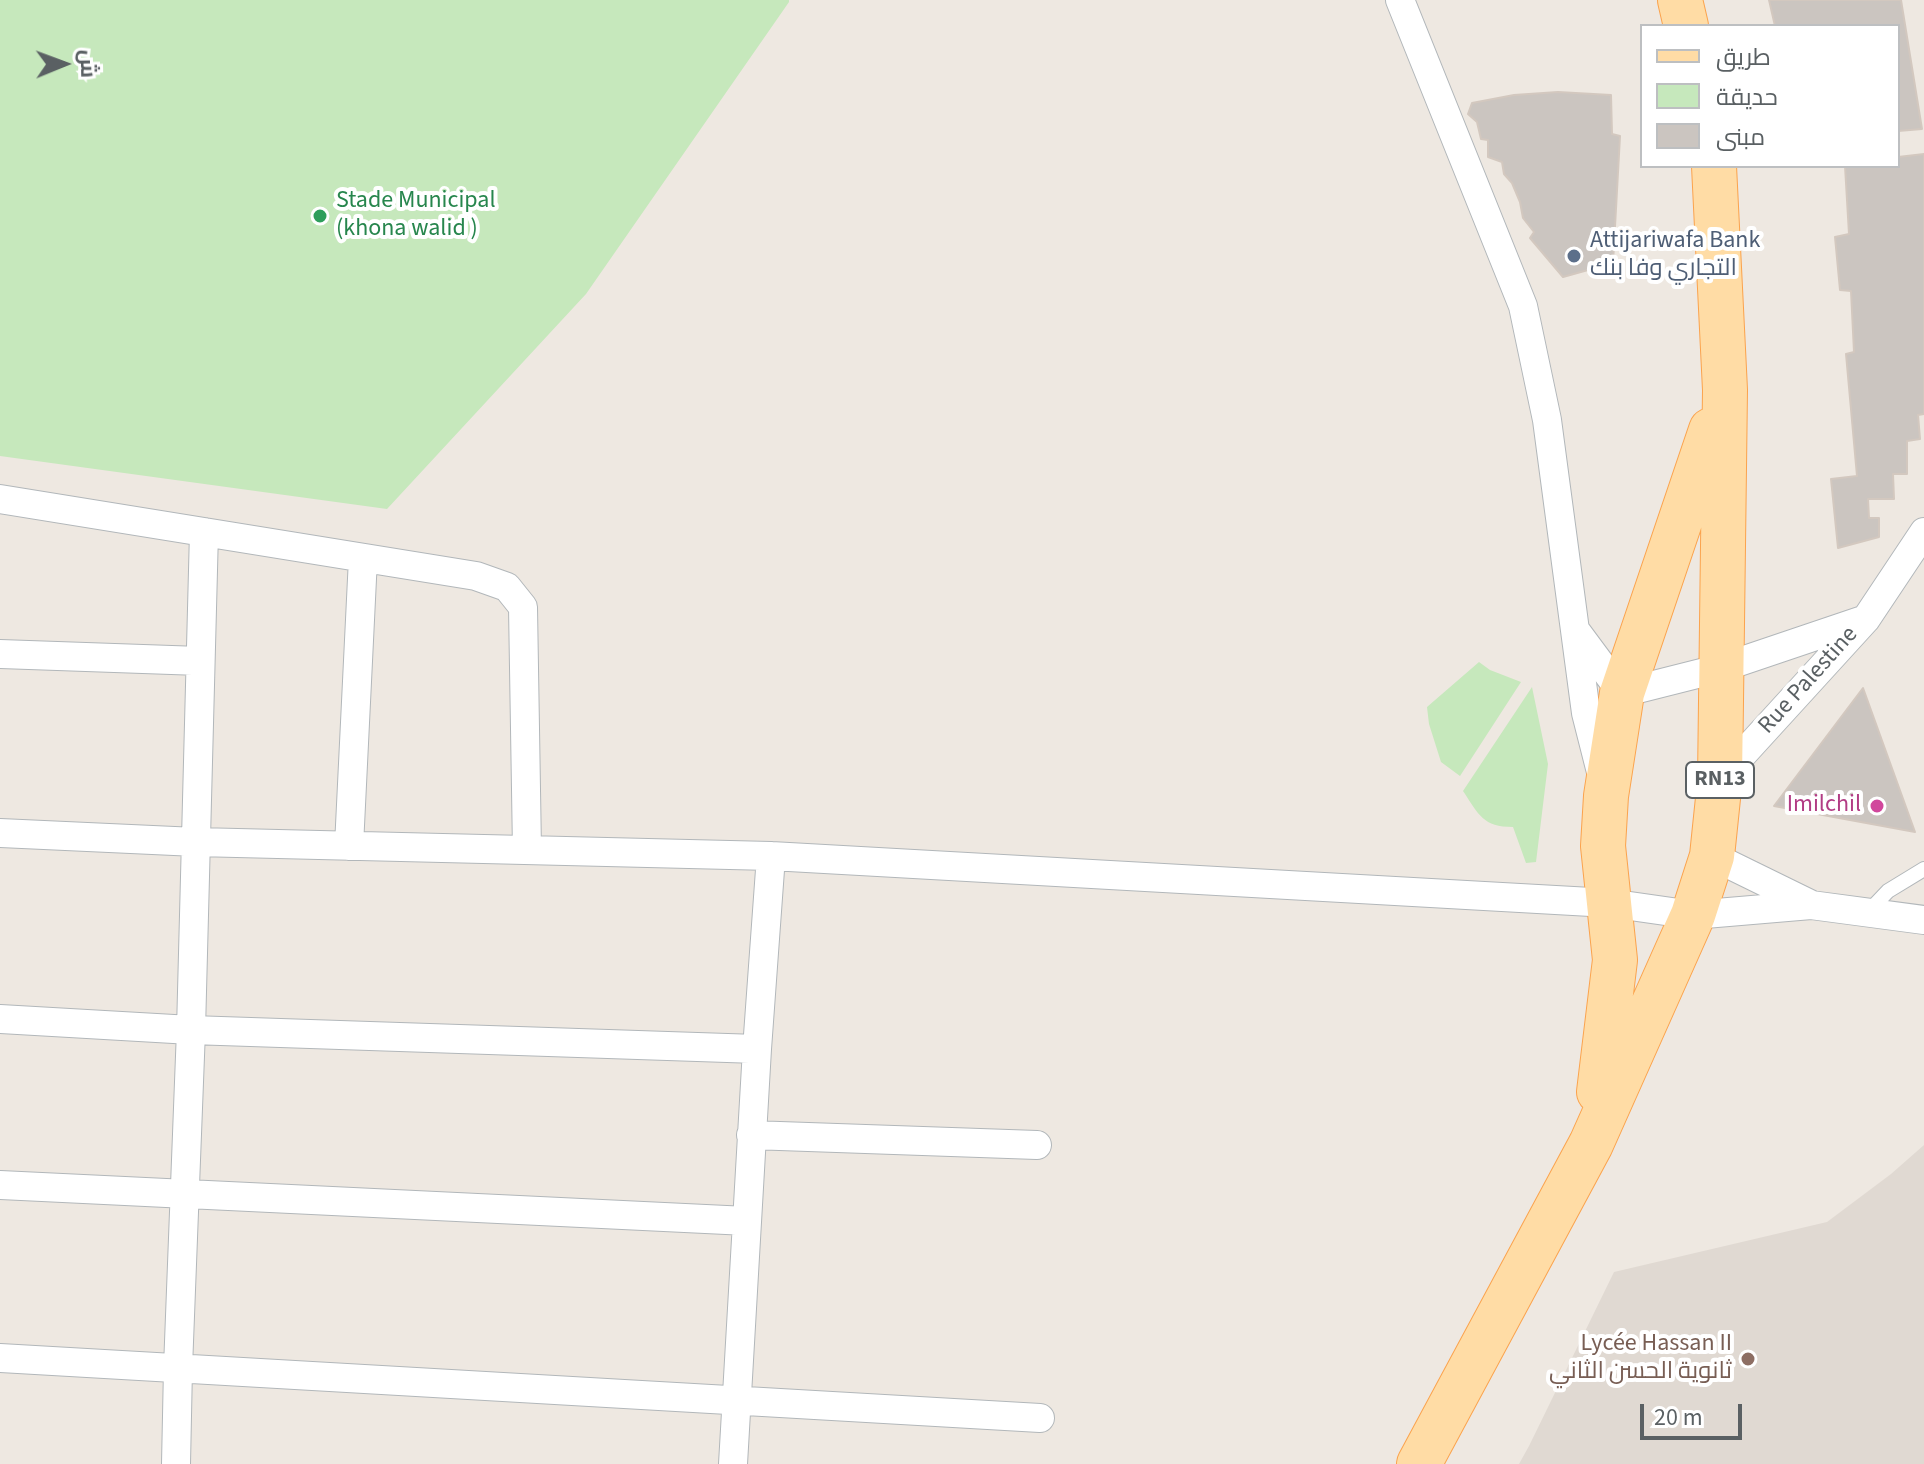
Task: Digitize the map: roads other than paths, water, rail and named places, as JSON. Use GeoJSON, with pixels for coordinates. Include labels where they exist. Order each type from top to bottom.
{"type":"FeatureCollection","features":[{"type":"Feature","properties":{"kind":"main road"},"geometry":{"type":"LineString","coordinates":[[1680,0],[1686,24]]}},
{"type":"Feature","properties":{"kind":"main road","name":"RN13"},"geometry":{"type":"LineString","coordinates":[[1419,1464],[1591,1144],[1693,915],[1712,856],[1720,779],[1725,390],[1714,168]]}},
{"type":"Feature","properties":{"kind":"main road","name":"RN13"},"geometry":{"type":"LineString","coordinates":[[1591,1144],[1615,960],[1603,846],[1606,796],[1622,693],[1725,390]]}},
{"type":"Feature","properties":{"kind":"street"},"geometry":{"type":"LineString","coordinates":[[1408,3],[1523,306],[1547,420],[1586,713],[1606,796]]}},
{"type":"Feature","properties":{"kind":"street"},"geometry":{"type":"LineString","coordinates":[[0,499],[476,576],[507,587],[523,607],[527,850]]}},
{"type":"Feature","properties":{"kind":"street"},"geometry":{"type":"LineString","coordinates":[[176,1464],[204,532]]}},
{"type":"Feature","properties":{"kind":"street","name":"Rue Palestine"},"geometry":{"type":"LineString","coordinates":[[1720,779],[1866,619],[1924,532]]}},
{"type":"Feature","properties":{"kind":"street"},"geometry":{"type":"LineString","coordinates":[[349,846],[363,558]]}},
{"type":"Feature","properties":{"kind":"street","name":"Rue Palestine"},"geometry":{"type":"LineString","coordinates":[[1622,693],[1721,668],[1866,619]]}},
{"type":"Feature","properties":{"kind":"street"},"geometry":{"type":"LineString","coordinates":[[1576,631],[1622,693]]}},
{"type":"Feature","properties":{"kind":"street"},"geometry":{"type":"LineString","coordinates":[[0,654],[200,661]]}},
{"type":"Feature","properties":{"kind":"street"},"geometry":{"type":"LineString","coordinates":[[0,833],[196,842],[771,856],[1609,903],[1693,915],[1811,905],[1924,920]]}},
{"type":"Feature","properties":{"kind":"street"},"geometry":{"type":"LineString","coordinates":[[733,1464],[751,1135],[771,856]]}},
{"type":"Feature","properties":{"kind":"street"},"geometry":{"type":"LineString","coordinates":[[1712,856],[1811,905]]}},
{"type":"Feature","properties":{"kind":"street"},"geometry":{"type":"LineString","coordinates":[[0,1019],[191,1030],[757,1049]]}},
{"type":"Feature","properties":{"kind":"street"},"geometry":{"type":"LineString","coordinates":[[751,1135],[1037,1145]]}},
{"type":"Feature","properties":{"kind":"street"},"geometry":{"type":"LineString","coordinates":[[0,1185],[747,1221]]}},
{"type":"Feature","properties":{"kind":"street"},"geometry":{"type":"LineString","coordinates":[[0,1358],[1040,1418]]}},
{"type":"Feature","properties":{"kind":"lane"},"geometry":{"type":"LineString","coordinates":[[1868,912],[1888,891],[1924,869]]}},
{"type":"Feature","properties":{"kind":"place","name":"Stade Municipal (khona walid )"},"geometry":{"type":"Point","coordinates":[320,216]}},
{"type":"Feature","properties":{"kind":"place","name":"Attijariwafa Bank التجاري وفا بنك"},"geometry":{"type":"Point","coordinates":[1574,256]}},
{"type":"Feature","properties":{"kind":"place","name":"Imilchil"},"geometry":{"type":"Point","coordinates":[1877,806]}},
{"type":"Feature","properties":{"kind":"place","name":"Lycée Hassan II ثانوية الحسن الثاني"},"geometry":{"type":"Point","coordinates":[1748,1359]}}]}
